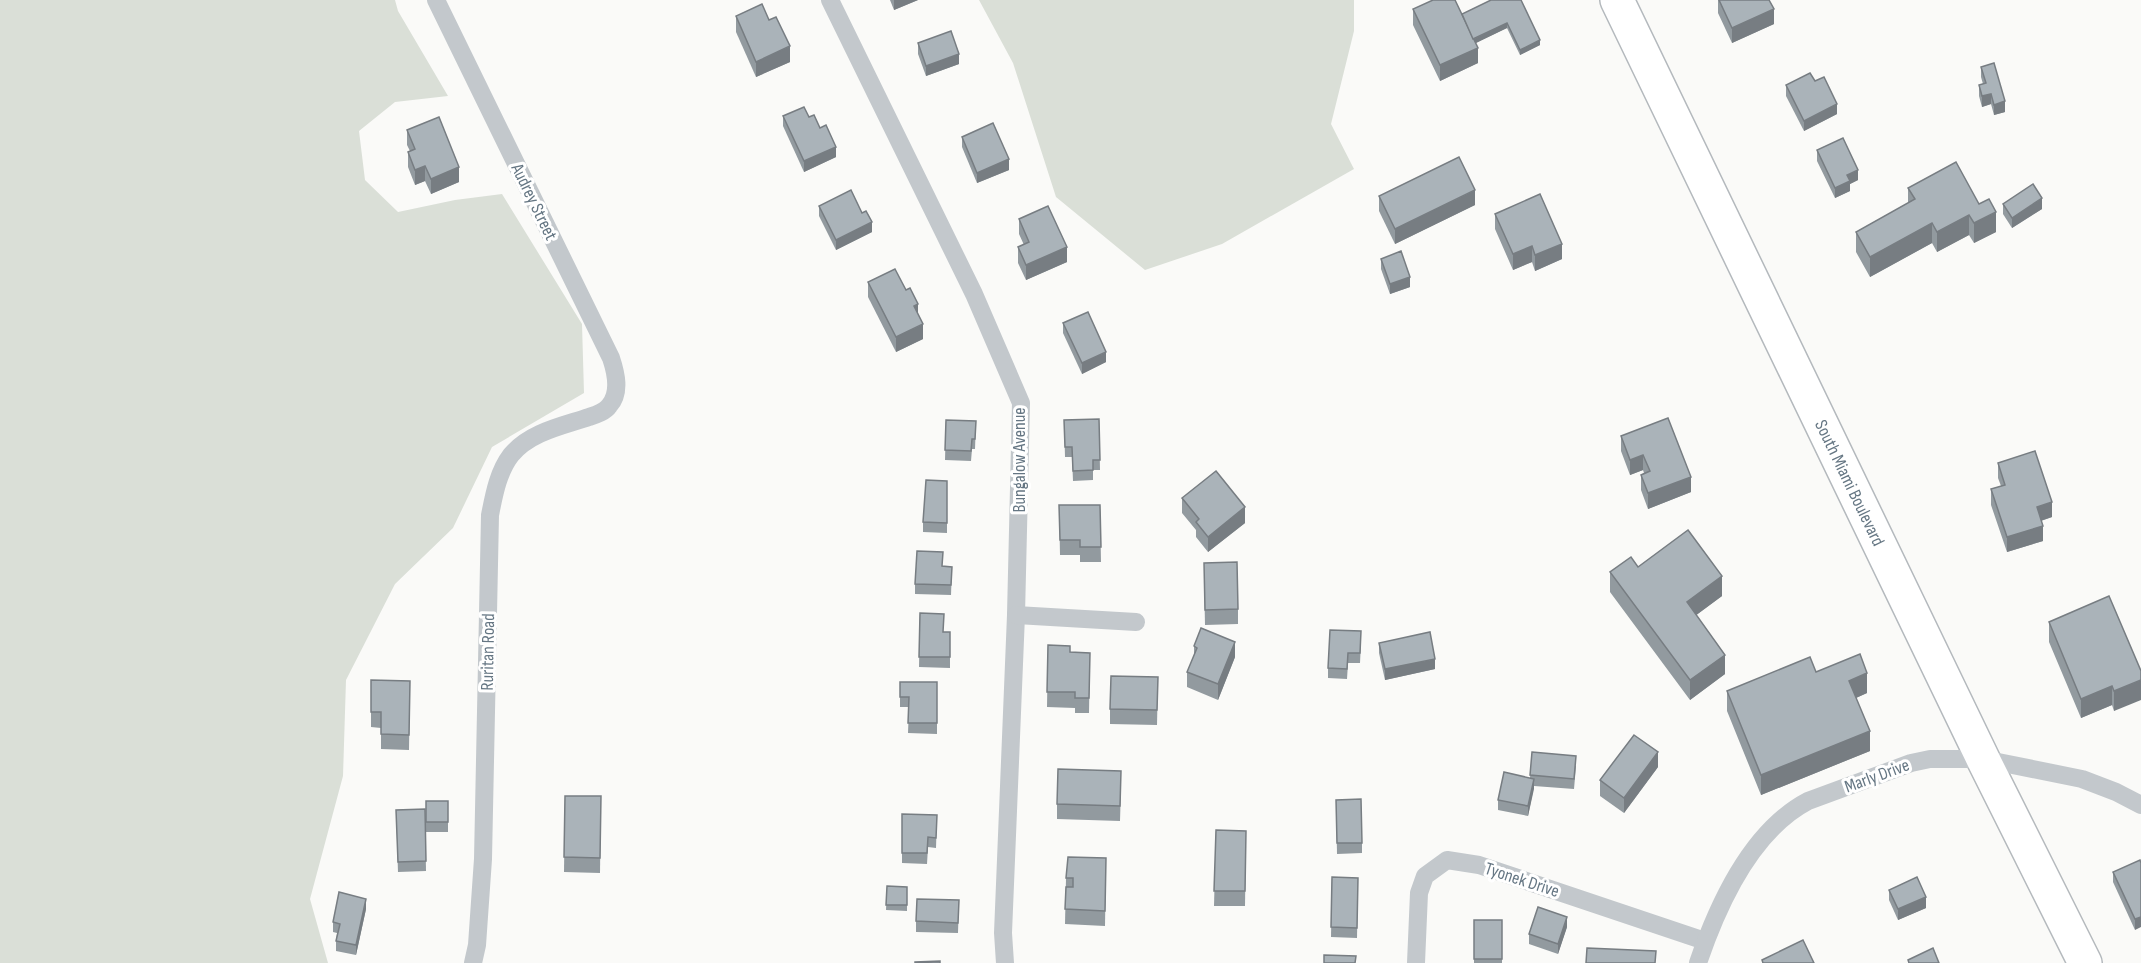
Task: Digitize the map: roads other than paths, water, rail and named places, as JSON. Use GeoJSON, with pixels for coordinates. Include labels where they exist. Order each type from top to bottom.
{"type":"FeatureCollection","features":[{"type":"Feature","properties":{"kind":"highway","name":"South Miami Boulevard"},"geometry":{"type":"LineString","coordinates":[[1617,0],[1983,759],[2085,963]]}},
{"type":"Feature","properties":{"kind":"street","name":"Audrey Street"},"geometry":{"type":"LineString","coordinates":[[436,0],[611,358],[617,384],[615,396],[609,406]]}},
{"type":"Feature","properties":{"kind":"street","name":"Bungalow Avenue"},"geometry":{"type":"LineString","coordinates":[[830,0],[974,294],[1021,403],[1016,615],[1003,933],[1005,963]]}},
{"type":"Feature","properties":{"kind":"street","name":"Ruritan Road"},"geometry":{"type":"LineString","coordinates":[[473,963],[477,945],[483,859],[490,524],[494,490],[511,455],[529,439],[598,413],[609,406]]}},
{"type":"Feature","properties":{"kind":"street"},"geometry":{"type":"LineString","coordinates":[[1016,615],[1136,622]]}},
{"type":"Feature","properties":{"kind":"street","name":"Marly Drive"},"geometry":{"type":"LineString","coordinates":[[1698,963],[1705,941],[1752,851],[1772,827],[1796,807],[1808,801],[1911,762],[1930,759],[1983,759],[2082,779],[2116,792],[2141,805]]}},
{"type":"Feature","properties":{"kind":"street","name":"Tyonek Drive"},"geometry":{"type":"LineString","coordinates":[[1416,963],[1419,893],[1425,876],[1447,860],[1479,865],[1705,941]]}}]}
